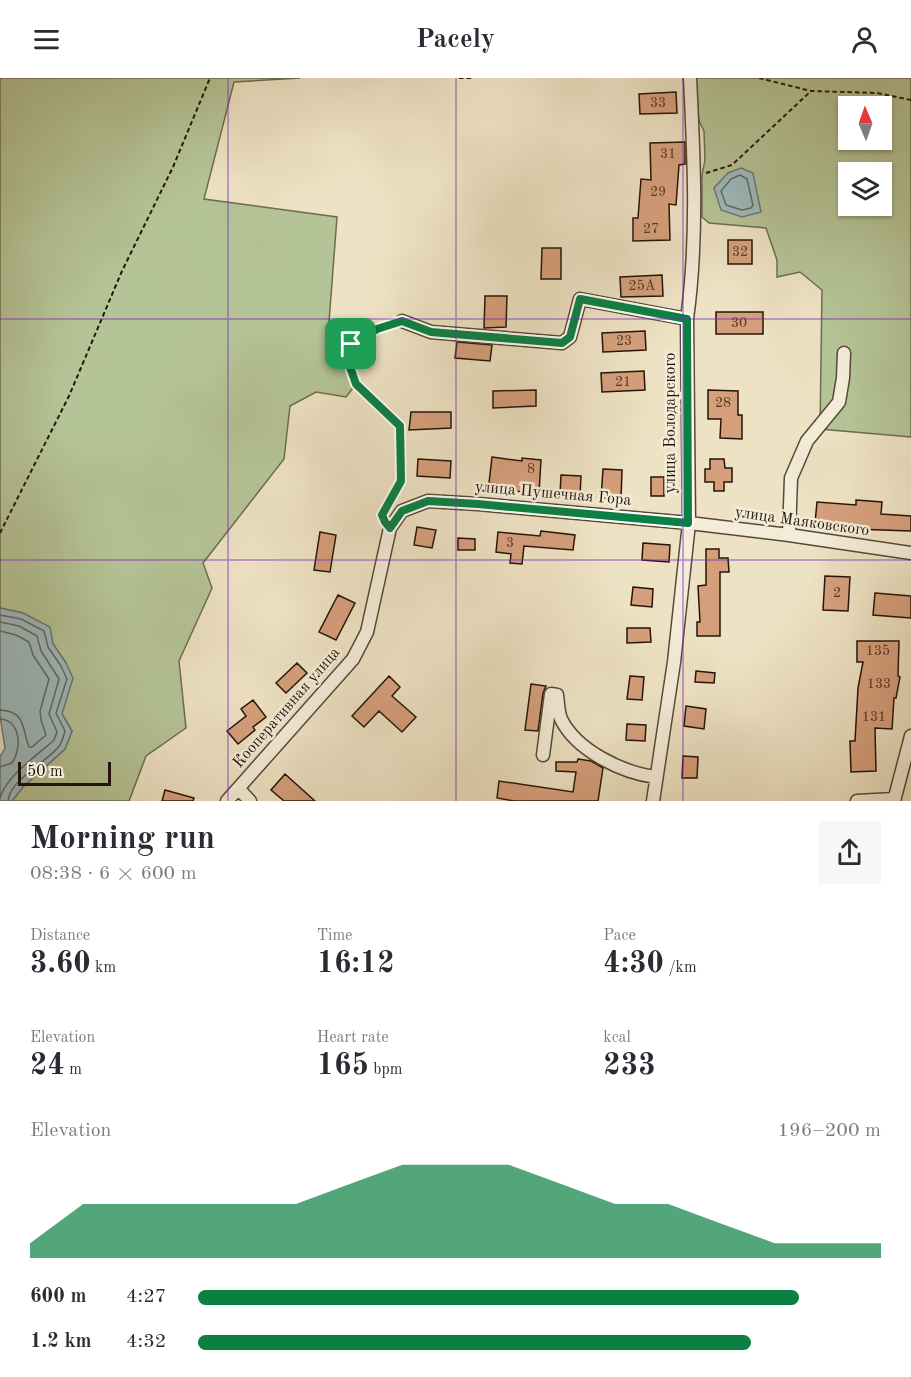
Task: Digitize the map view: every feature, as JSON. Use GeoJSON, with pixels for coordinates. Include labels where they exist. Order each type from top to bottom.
{"type":"FeatureCollection","features":[{"type":"Feature","properties":{"kind":"street","name":"улица Володарского"},"geometry":{"type":"LineString","coordinates":[[652,801],[674,662],[688,523],[687,319],[691,289],[695,177],[690,78]]}},
{"type":"Feature","properties":{"kind":"street"},"geometry":{"type":"LineString","coordinates":[[402,321],[431,332],[562,343],[570,337],[580,299],[687,319]]}},
{"type":"Feature","properties":{"kind":"street"},"geometry":{"type":"LineString","coordinates":[[789,535],[791,478],[807,441],[839,402],[844,353]]}},
{"type":"Feature","properties":{"kind":"street","name":"улица Пушечная Гора"},"geometry":{"type":"LineString","coordinates":[[390,528],[402,511],[428,501],[688,523]]}},
{"type":"Feature","properties":{"kind":"street","name":"улица Маяковского"},"geometry":{"type":"LineString","coordinates":[[688,523],[911,553]]}},
{"type":"Feature","properties":{"kind":"street","name":"Кооперативная улица"},"geometry":{"type":"LineString","coordinates":[[228,801],[352,659],[367,632],[390,528]]}},
{"type":"Feature","properties":{"kind":"street"},"geometry":{"type":"LineString","coordinates":[[543,755],[551,694],[556,695],[560,717],[576,740],[613,765],[640,776],[656,777]]}},
{"type":"Feature","properties":{"kind":"street"},"geometry":{"type":"LineString","coordinates":[[856,801],[894,800],[911,736]]}},
{"type":"Feature","properties":{"kind":"street"},"geometry":{"type":"LineString","coordinates":[[239,789],[250,801]]}},
{"type":"Feature","properties":{"kind":"path"},"geometry":{"type":"LineString","coordinates":[[0,533],[69,396],[122,271],[172,167],[210,78]]}},
{"type":"Feature","properties":{"kind":"path"},"geometry":{"type":"LineString","coordinates":[[459,78],[473,78]]}},
{"type":"Feature","properties":{"kind":"path"},"geometry":{"type":"LineString","coordinates":[[759,78],[811,91],[877,93],[911,100]]}},
{"type":"Feature","properties":{"kind":"path"},"geometry":{"type":"LineString","coordinates":[[695,177],[732,165],[811,91]]}},
{"type":"Feature","properties":{"kind":"path"},"geometry":{"type":"LineString","coordinates":[[390,528],[382,515],[401,481],[400,426],[356,384],[350,367],[351,344],[377,329],[402,321]]}},
{"type":"Feature","properties":{"kind":"green space"},"geometry":{"type":"Polygon","coordinates":[[[0,78],[300,78],[234,82],[204,199],[337,217],[329,322],[351,328],[350,367],[356,384],[346,397],[316,392],[290,406],[284,459],[203,563],[212,588],[179,661],[186,728],[146,756],[129,801],[12,801],[23,787],[65,749],[72,731],[62,714],[66,663],[53,644],[23,613],[0,608],[0,78]]]}},
{"type":"Feature","properties":{"kind":"green space"},"geometry":{"type":"Polygon","coordinates":[[[695,78],[911,78],[911,437],[820,429],[822,290],[800,272],[777,277],[777,260],[766,228],[709,223],[702,217],[704,131],[699,121],[695,78]]]}},
{"type":"Feature","properties":{"kind":"water"},"geometry":{"type":"Polygon","coordinates":[[[741,168],[753,173],[761,212],[742,217],[721,210],[714,188],[728,173],[741,168]]]}},
{"type":"Feature","properties":{"kind":"water"},"geometry":{"type":"Polygon","coordinates":[[[0,608],[23,613],[50,627],[53,644],[73,678],[62,714],[72,731],[65,749],[23,787],[12,801],[0,801],[0,757],[5,748],[0,716],[0,608]]]}},
{"type":"Feature","properties":{"kind":"building"},"geometry":{"type":"Polygon","coordinates":[[[676,92],[677,113],[640,114],[639,94],[676,92]]]}},
{"type":"Feature","properties":{"kind":"building"},"geometry":{"type":"Polygon","coordinates":[[[685,142],[685,164],[679,165],[676,205],[669,204],[670,240],[633,241],[633,218],[638,218],[641,179],[651,180],[650,143],[685,142]]]}},
{"type":"Feature","properties":{"kind":"building"},"geometry":{"type":"Polygon","coordinates":[[[728,240],[752,240],[752,264],[728,264],[728,240]]]}},
{"type":"Feature","properties":{"kind":"building"},"geometry":{"type":"Polygon","coordinates":[[[542,248],[561,248],[561,279],[541,279],[542,248]]]}},
{"type":"Feature","properties":{"kind":"building"},"geometry":{"type":"Polygon","coordinates":[[[662,275],[663,296],[621,297],[620,277],[662,275]]]}},
{"type":"Feature","properties":{"kind":"building"},"geometry":{"type":"Polygon","coordinates":[[[485,296],[507,296],[506,327],[484,328],[485,296]]]}},
{"type":"Feature","properties":{"kind":"building"},"geometry":{"type":"Polygon","coordinates":[[[716,312],[763,312],[763,334],[716,334],[716,312]]]}},
{"type":"Feature","properties":{"kind":"building"},"geometry":{"type":"Polygon","coordinates":[[[645,331],[646,350],[603,352],[602,333],[645,331]]]}},
{"type":"Feature","properties":{"kind":"building"},"geometry":{"type":"Polygon","coordinates":[[[457,342],[492,345],[490,361],[455,358],[457,342]]]}},
{"type":"Feature","properties":{"kind":"building"},"geometry":{"type":"Polygon","coordinates":[[[644,371],[645,390],[602,392],[601,373],[644,371]]]}},
{"type":"Feature","properties":{"kind":"building"},"geometry":{"type":"Polygon","coordinates":[[[536,390],[536,406],[493,408],[493,391],[536,390]]]}},
{"type":"Feature","properties":{"kind":"building"},"geometry":{"type":"Polygon","coordinates":[[[708,390],[738,391],[738,415],[742,415],[742,439],[720,438],[721,419],[708,419],[708,390]]]}},
{"type":"Feature","properties":{"kind":"building"},"geometry":{"type":"Polygon","coordinates":[[[411,412],[451,412],[451,428],[409,430],[411,412]]]}},
{"type":"Feature","properties":{"kind":"building"},"geometry":{"type":"Polygon","coordinates":[[[492,457],[522,461],[522,458],[541,460],[539,493],[511,491],[511,486],[489,483],[492,457]]]}},
{"type":"Feature","properties":{"kind":"building"},"geometry":{"type":"Polygon","coordinates":[[[418,459],[451,461],[450,478],[417,476],[418,459]]]}},
{"type":"Feature","properties":{"kind":"building"},"geometry":{"type":"Polygon","coordinates":[[[710,459],[724,459],[725,468],[732,468],[732,482],[724,482],[724,491],[714,491],[714,482],[705,482],[705,469],[710,469],[710,459]]]}},
{"type":"Feature","properties":{"kind":"building"},"geometry":{"type":"Polygon","coordinates":[[[603,469],[622,470],[621,499],[601,498],[603,469]]]}},
{"type":"Feature","properties":{"kind":"building"},"geometry":{"type":"Polygon","coordinates":[[[561,475],[581,476],[580,495],[560,494],[561,475]]]}},
{"type":"Feature","properties":{"kind":"building"},"geometry":{"type":"Polygon","coordinates":[[[651,477],[664,477],[664,496],[651,496],[651,477]]]}},
{"type":"Feature","properties":{"kind":"building"},"geometry":{"type":"Polygon","coordinates":[[[856,500],[882,502],[881,514],[911,516],[911,531],[854,529],[855,526],[815,523],[817,502],[856,505],[856,500]]]}},
{"type":"Feature","properties":{"kind":"building"},"geometry":{"type":"Polygon","coordinates":[[[417,527],[436,530],[432,548],[414,545],[417,527]]]}},
{"type":"Feature","properties":{"kind":"building"},"geometry":{"type":"Polygon","coordinates":[[[541,531],[575,535],[573,550],[524,546],[522,564],[510,563],[511,554],[496,552],[498,532],[540,536],[541,531]]]}},
{"type":"Feature","properties":{"kind":"building"},"geometry":{"type":"Polygon","coordinates":[[[320,532],[336,535],[330,572],[314,570],[320,532]]]}},
{"type":"Feature","properties":{"kind":"building"},"geometry":{"type":"Polygon","coordinates":[[[458,538],[475,539],[475,550],[458,550],[458,538]]]}},
{"type":"Feature","properties":{"kind":"building"},"geometry":{"type":"Polygon","coordinates":[[[643,543],[670,545],[669,562],[642,560],[643,543]]]}},
{"type":"Feature","properties":{"kind":"building"},"geometry":{"type":"Polygon","coordinates":[[[706,549],[719,549],[719,558],[728,558],[729,572],[720,572],[720,636],[697,636],[697,622],[700,622],[698,586],[706,585],[706,549]]]}},
{"type":"Feature","properties":{"kind":"building"},"geometry":{"type":"Polygon","coordinates":[[[825,576],[850,577],[848,611],[823,610],[825,576]]]}},
{"type":"Feature","properties":{"kind":"building"},"geometry":{"type":"Polygon","coordinates":[[[633,587],[653,589],[652,607],[631,605],[633,587]]]}},
{"type":"Feature","properties":{"kind":"building"},"geometry":{"type":"Polygon","coordinates":[[[875,593],[911,596],[911,618],[873,615],[875,593]]]}},
{"type":"Feature","properties":{"kind":"building"},"geometry":{"type":"Polygon","coordinates":[[[338,595],[355,603],[336,640],[319,632],[338,595]]]}},
{"type":"Feature","properties":{"kind":"building"},"geometry":{"type":"Polygon","coordinates":[[[627,628],[650,628],[651,642],[627,643],[627,628]]]}},
{"type":"Feature","properties":{"kind":"building"},"geometry":{"type":"Polygon","coordinates":[[[857,641],[899,641],[898,676],[900,677],[896,698],[894,698],[892,729],[875,728],[876,771],[851,772],[850,741],[855,741],[858,688],[863,662],[857,662],[857,641]]]}},
{"type":"Feature","properties":{"kind":"building"},"geometry":{"type":"Polygon","coordinates":[[[297,663],[307,673],[286,693],[276,683],[297,663]]]}},
{"type":"Feature","properties":{"kind":"building"},"geometry":{"type":"Polygon","coordinates":[[[696,671],[715,673],[714,683],[695,682],[696,671]]]}},
{"type":"Feature","properties":{"kind":"building"},"geometry":{"type":"Polygon","coordinates":[[[389,676],[400,687],[392,696],[416,717],[402,732],[379,711],[364,727],[352,716],[389,676]]]}},
{"type":"Feature","properties":{"kind":"building"},"geometry":{"type":"Polygon","coordinates":[[[630,676],[644,677],[642,700],[627,699],[630,676]]]}},
{"type":"Feature","properties":{"kind":"building"},"geometry":{"type":"Polygon","coordinates":[[[531,684],[546,686],[538,731],[525,730],[531,684]]]}},
{"type":"Feature","properties":{"kind":"building"},"geometry":{"type":"Polygon","coordinates":[[[253,700],[266,717],[253,727],[255,730],[238,744],[227,731],[246,716],[241,709],[253,700]]]}},
{"type":"Feature","properties":{"kind":"building"},"geometry":{"type":"Polygon","coordinates":[[[686,706],[706,709],[704,729],[684,726],[686,706]]]}},
{"type":"Feature","properties":{"kind":"building"},"geometry":{"type":"Polygon","coordinates":[[[627,724],[646,725],[645,741],[626,740],[627,724]]]}},
{"type":"Feature","properties":{"kind":"building"},"geometry":{"type":"Polygon","coordinates":[[[683,756],[698,757],[697,778],[682,778],[683,756]]]}},
{"type":"Feature","properties":{"kind":"building"},"geometry":{"type":"Polygon","coordinates":[[[578,759],[591,761],[603,768],[598,801],[514,801],[497,798],[499,781],[573,792],[576,772],[556,771],[556,762],[577,762],[578,759]]]}},
{"type":"Feature","properties":{"kind":"building"},"geometry":{"type":"Polygon","coordinates":[[[285,774],[315,801],[284,801],[271,790],[285,774]]]}},
{"type":"Feature","properties":{"kind":"building"},"geometry":{"type":"Polygon","coordinates":[[[165,790],[194,798],[193,801],[162,801],[165,790]]]}},
{"type":"Feature","properties":{"kind":"route"},"geometry":{"type":"LineString","coordinates":[[580,299],[687,319],[688,523],[428,501],[402,511],[390,528],[382,515],[401,481],[400,426],[356,384],[350,367],[351,344],[377,329],[402,321],[431,332],[562,343],[570,337],[580,299]]}}]}
